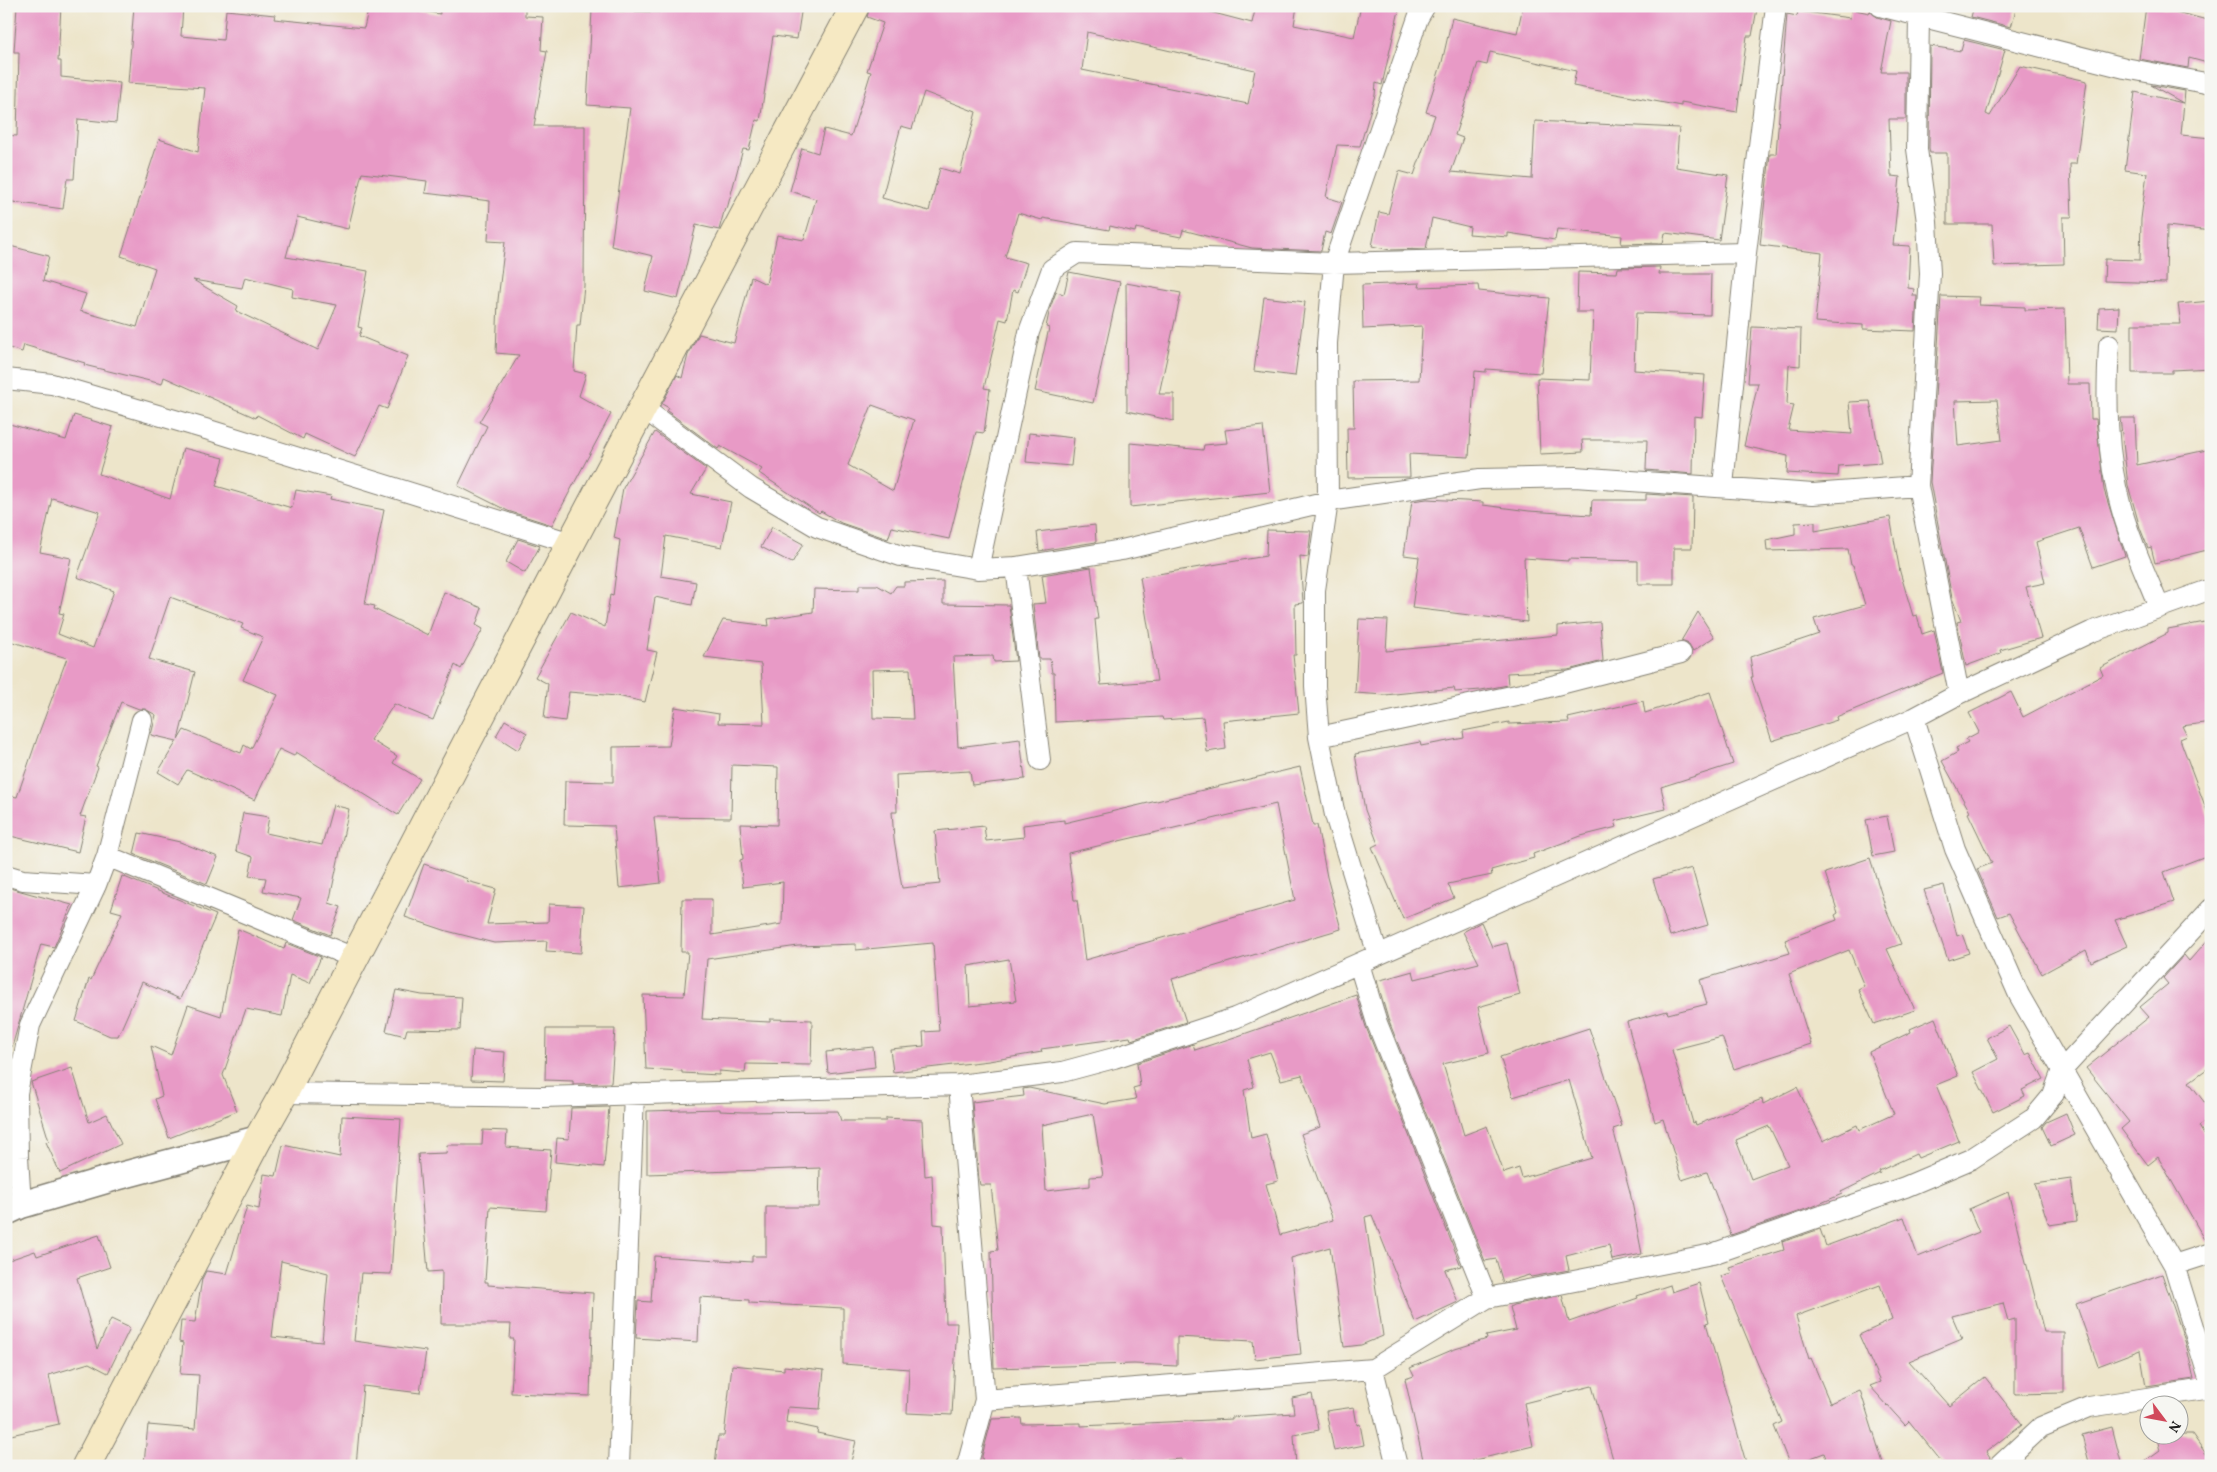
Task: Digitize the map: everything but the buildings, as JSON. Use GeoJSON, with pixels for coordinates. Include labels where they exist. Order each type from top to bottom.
{"type":"FeatureCollection","features":[{"type":"Feature","properties":{"kind":"main road"},"geometry":{"type":"LineString","coordinates":[[86,1466],[855,6]]}},
{"type":"Feature","properties":{"kind":"street"},"geometry":{"type":"LineString","coordinates":[[1378,955],[1335,815],[1319,737],[1315,686],[1315,590],[1328,502],[1327,343],[1334,263],[1418,18],[1425,6]]}},
{"type":"Feature","properties":{"kind":"street"},"geometry":{"type":"LineString","coordinates":[[1723,486],[1746,253],[1776,6]]}},
{"type":"Feature","properties":{"kind":"street"},"geometry":{"type":"LineString","coordinates":[[1880,6],[2125,68],[2211,84]]}},
{"type":"Feature","properties":{"kind":"street"},"geometry":{"type":"LineString","coordinates":[[1919,16],[1917,149],[1927,222],[1930,273],[1918,486],[1958,694]]}},
{"type":"Feature","properties":{"kind":"street"},"geometry":{"type":"LineString","coordinates":[[978,570],[1029,332],[1052,269],[1077,253],[1334,263],[1746,253]]}},
{"type":"Feature","properties":{"kind":"street"},"geometry":{"type":"LineString","coordinates":[[2109,345],[2107,370],[2109,446],[2121,508],[2159,607]]}},
{"type":"Feature","properties":{"kind":"street"},"geometry":{"type":"LineString","coordinates":[[6,379],[52,384],[209,430],[571,542]]}},
{"type":"Feature","properties":{"kind":"street"},"geometry":{"type":"LineString","coordinates":[[643,408],[751,488],[817,526],[901,556],[978,570],[1016,567],[1122,550],[1328,502],[1480,479],[1575,477],[1723,486],[1813,494],[1918,486]]}},
{"type":"Feature","properties":{"kind":"street"},"geometry":{"type":"LineString","coordinates":[[1016,567],[1040,760]]}},
{"type":"Feature","properties":{"kind":"street"},"geometry":{"type":"LineString","coordinates":[[284,1093],[533,1097],[959,1085],[1062,1072],[1114,1058],[1235,1018],[1914,718],[1958,694],[2091,632],[2211,590]]}},
{"type":"Feature","properties":{"kind":"street"},"geometry":{"type":"LineString","coordinates":[[1319,737],[1520,694],[1681,653]]}},
{"type":"Feature","properties":{"kind":"street"},"geometry":{"type":"LineString","coordinates":[[1914,718],[1955,849],[2018,995],[2174,1265],[2211,1387],[2089,1407],[2041,1427],[1999,1466]]}},
{"type":"Feature","properties":{"kind":"street"},"geometry":{"type":"LineString","coordinates":[[142,720],[108,856],[30,1025],[17,1093],[18,1157],[14,1208],[116,1176],[258,1139]]}},
{"type":"Feature","properties":{"kind":"street"},"geometry":{"type":"LineString","coordinates":[[108,856],[354,958]]}},
{"type":"Feature","properties":{"kind":"street"},"geometry":{"type":"LineString","coordinates":[[6,875],[23,880],[96,884]]}},
{"type":"Feature","properties":{"kind":"street"},"geometry":{"type":"LineString","coordinates":[[985,1400],[1373,1369],[1486,1298],[1712,1254],[1905,1187],[1971,1159],[2034,1118],[2052,1095],[2062,1070],[2211,909]]}},
{"type":"Feature","properties":{"kind":"street"},"geometry":{"type":"LineString","coordinates":[[1359,964],[1377,1022],[1486,1298]]}},
{"type":"Feature","properties":{"kind":"street"},"geometry":{"type":"LineString","coordinates":[[959,1085],[985,1400],[967,1466]]}},
{"type":"Feature","properties":{"kind":"street"},"geometry":{"type":"LineString","coordinates":[[619,1466],[634,1094]]}},
{"type":"Feature","properties":{"kind":"street"},"geometry":{"type":"LineString","coordinates":[[2174,1265],[2211,1253]]}},
{"type":"Feature","properties":{"kind":"street"},"geometry":{"type":"LineString","coordinates":[[1373,1369],[1397,1466]]}}]}
